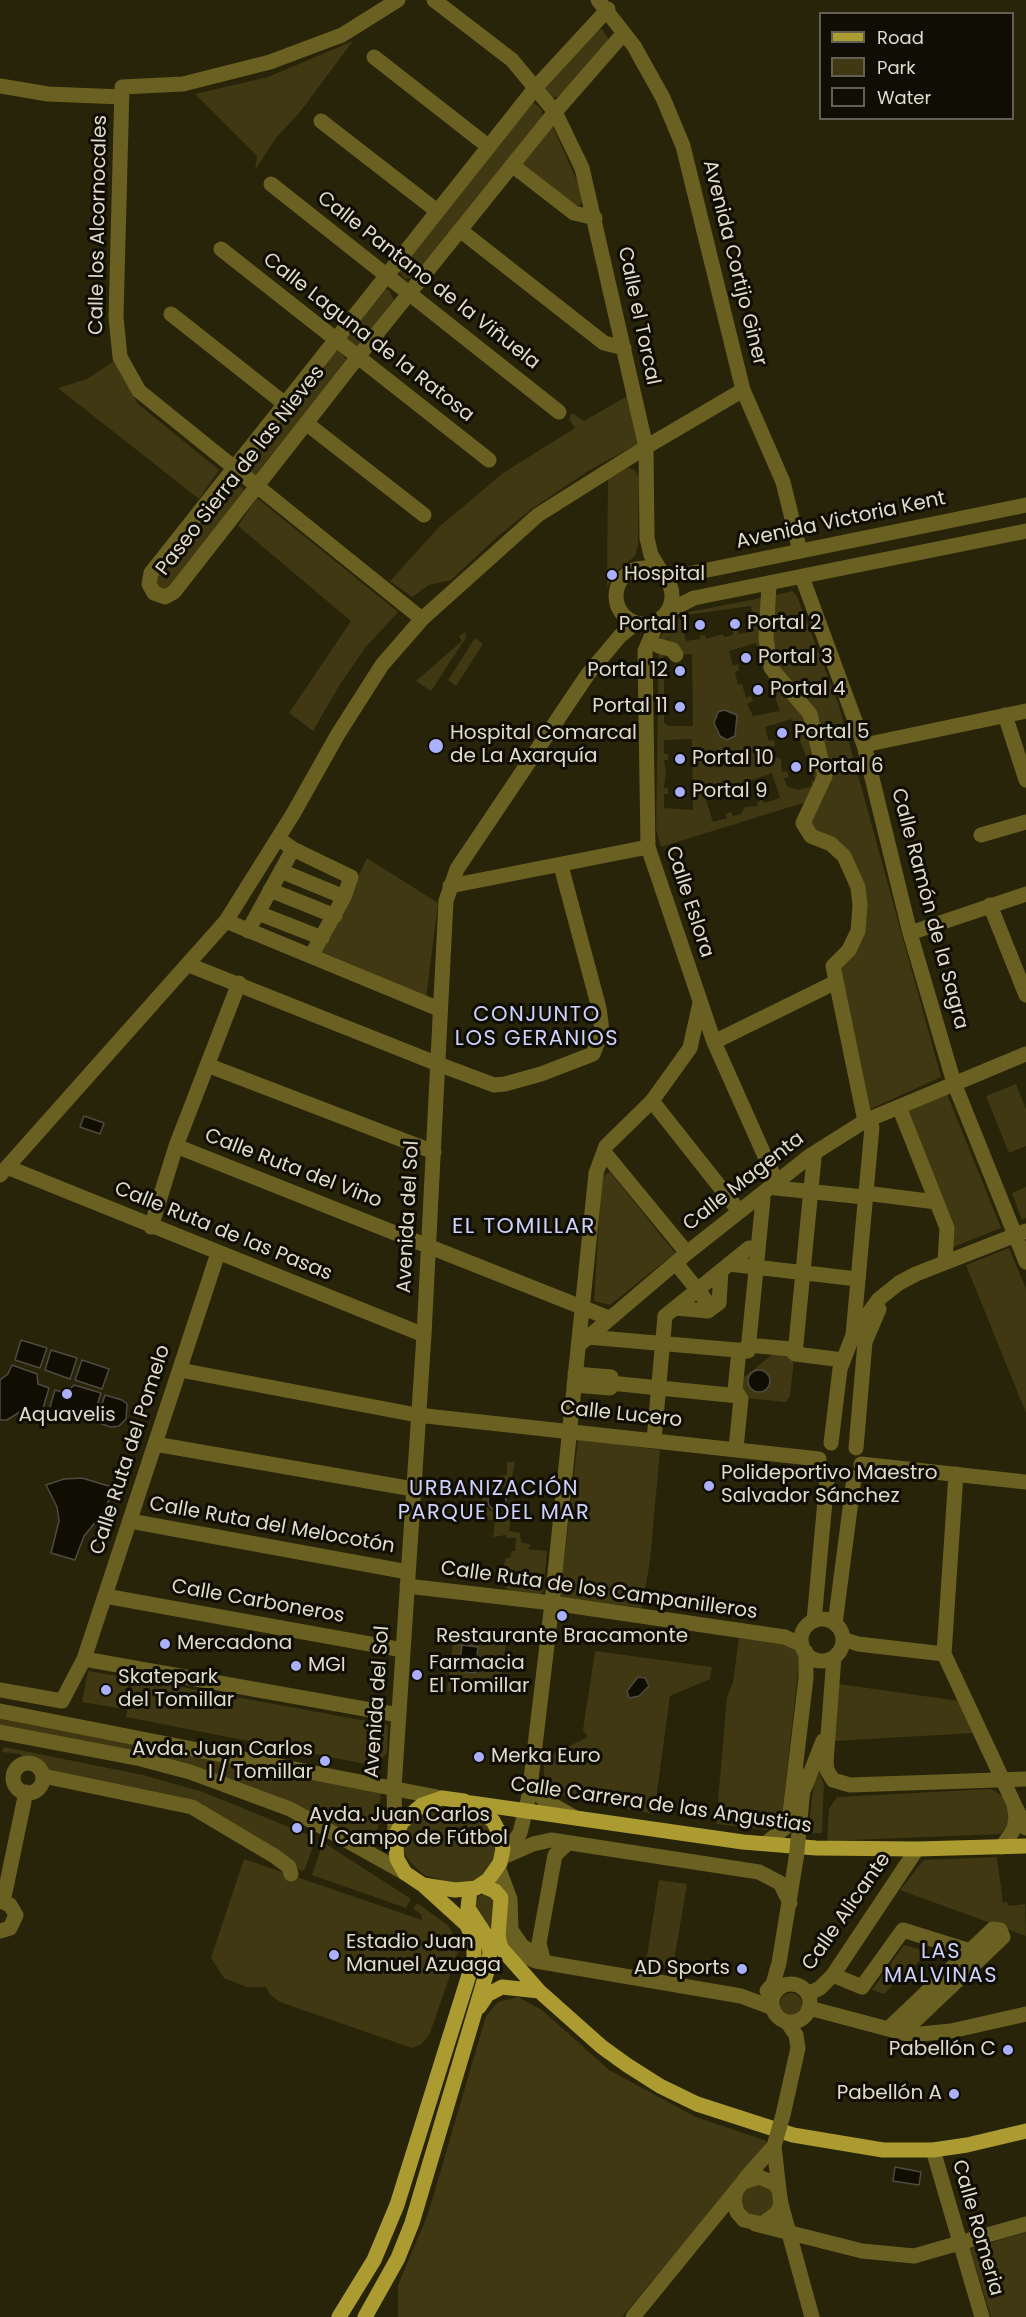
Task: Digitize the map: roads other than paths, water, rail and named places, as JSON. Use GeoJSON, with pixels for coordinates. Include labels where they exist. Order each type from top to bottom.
{"type":"FeatureCollection","features":[{"type":"Feature","properties":{"kind":"main road"},"geometry":{"type":"LineString","coordinates":[[339,2317],[374,2260],[397,2205],[474,1959],[472,1932],[423,1885],[405,1873],[397,1859],[395,1837],[402,1822],[411,1812],[442,1798],[471,1803],[485,1813],[497,1828],[502,1841],[500,1862],[476,1888],[468,1908],[483,1929],[490,1952],[489,1968],[412,2223],[398,2258],[365,2317]]}},
{"type":"Feature","properties":{"kind":"main road","name":"Calle Carrera de las Angustias"},"geometry":{"type":"LineString","coordinates":[[471,1803],[743,1842],[846,1850],[1026,1846]]}},
{"type":"Feature","properties":{"kind":"main road"},"geometry":{"type":"LineString","coordinates":[[423,1885],[495,1891],[501,1898],[498,1936],[504,1953],[539,1991],[602,2048],[660,2086],[697,2104],[761,2127],[821,2141],[883,2150],[933,2150],[967,2145],[1026,2131]]}},
{"type":"Feature","properties":{"kind":"main road"},"geometry":{"type":"LineString","coordinates":[[474,2017],[482,2001],[494,1990],[508,1987],[539,1991]]}},
{"type":"Feature","properties":{"kind":"street"},"geometry":{"type":"LineString","coordinates":[[0,86],[72,96],[183,84],[270,62],[342,34],[398,0]]}},
{"type":"Feature","properties":{"kind":"street"},"geometry":{"type":"LineString","coordinates":[[434,0],[512,60],[555,111]]}},
{"type":"Feature","properties":{"kind":"street","name":"Paseo Sierra de las Nieves"},"geometry":{"type":"LineString","coordinates":[[603,5],[334,339],[151,573],[149,584],[154,593],[165,597],[174,592],[555,111],[624,33]]}},
{"type":"Feature","properties":{"kind":"street","name":"Avenida Cortijo Giner"},"geometry":{"type":"LineString","coordinates":[[603,5],[624,33],[663,98],[683,146],[743,390],[783,482],[800,551]]}},
{"type":"Feature","properties":{"kind":"street"},"geometry":{"type":"LineString","coordinates":[[374,57],[489,147]]}},
{"type":"Feature","properties":{"kind":"street","name":"Calle los Alcornocales"},"geometry":{"type":"LineString","coordinates":[[122,92],[116,317],[120,357],[139,391],[422,619]]}},
{"type":"Feature","properties":{"kind":"street","name":"Calle el Torcal"},"geometry":{"type":"LineString","coordinates":[[555,111],[582,168],[646,447],[647,538]]}},
{"type":"Feature","properties":{"kind":"street"},"geometry":{"type":"LineString","coordinates":[[321,121],[437,212]]}},
{"type":"Feature","properties":{"kind":"street"},"geometry":{"type":"LineString","coordinates":[[512,165],[574,213],[595,218]]}},
{"type":"Feature","properties":{"kind":"street","name":"Calle Pantano de la Viñuela"},"geometry":{"type":"LineString","coordinates":[[271,184],[559,412]]}},
{"type":"Feature","properties":{"kind":"street"},"geometry":{"type":"LineString","coordinates":[[460,230],[604,343],[624,348]]}},
{"type":"Feature","properties":{"kind":"street","name":"Calle Laguna de la Ratosa"},"geometry":{"type":"LineString","coordinates":[[221,249],[489,460]]}},
{"type":"Feature","properties":{"kind":"street"},"geometry":{"type":"LineString","coordinates":[[171,314],[285,404]]}},
{"type":"Feature","properties":{"kind":"street"},"geometry":{"type":"LineString","coordinates":[[3,1171],[226,921],[382,665],[422,619],[538,515],[646,447],[743,390]]}},
{"type":"Feature","properties":{"kind":"street"},"geometry":{"type":"LineString","coordinates":[[306,423],[424,515]]}},
{"type":"Feature","properties":{"kind":"street","name":"Avenida Victoria Kent"},"geometry":{"type":"LineString","coordinates":[[663,574],[688,574],[1026,505]]}},
{"type":"Feature","properties":{"kind":"street"},"geometry":{"type":"LineString","coordinates":[[647,538],[640,560],[620,583],[619,610],[626,618],[636,623],[650,624],[658,621],[670,610],[694,598],[1024,533]]}},
{"type":"Feature","properties":{"kind":"street"},"geometry":{"type":"LineString","coordinates":[[647,538],[651,555],[669,581],[670,610]]}},
{"type":"Feature","properties":{"kind":"street"},"geometry":{"type":"LineString","coordinates":[[629,572],[651,568],[663,574]]}},
{"type":"Feature","properties":{"kind":"street","name":"Calle Ramón de la Sagra"},"geometry":{"type":"LineString","coordinates":[[802,577],[864,745],[909,933],[954,1083],[1020,1233],[1026,1262]]}},
{"type":"Feature","properties":{"kind":"street"},"geometry":{"type":"LineString","coordinates":[[759,652],[761,649],[756,618],[766,585]]}},
{"type":"Feature","properties":{"kind":"street"},"geometry":{"type":"LineString","coordinates":[[766,585],[766,639],[771,668],[810,714],[825,776],[803,823],[811,836],[831,844],[844,856],[858,887],[860,906],[858,931],[849,950],[833,966],[868,1124],[853,1335]]}},
{"type":"Feature","properties":{"kind":"street","name":"Avenida del Sol"},"geometry":{"type":"LineString","coordinates":[[610,648],[616,633],[619,610]]}},
{"type":"Feature","properties":{"kind":"street","name":"Calle Eslora"},"geometry":{"type":"LineString","coordinates":[[658,621],[645,651],[648,847],[714,1042],[776,1184]]}},
{"type":"Feature","properties":{"kind":"street","name":"Avenida del Sol"},"geometry":{"type":"LineString","coordinates":[[395,1837],[394,1788],[424,1335],[446,901],[458,869],[588,674],[636,623]]}},
{"type":"Feature","properties":{"kind":"street"},"geometry":{"type":"LineString","coordinates":[[659,646],[673,650],[676,655]]}},
{"type":"Feature","properties":{"kind":"street"},"geometry":{"type":"LineString","coordinates":[[864,745],[1026,711]]}},
{"type":"Feature","properties":{"kind":"street"},"geometry":{"type":"LineString","coordinates":[[1005,715],[1026,780]]}},
{"type":"Feature","properties":{"kind":"street"},"geometry":{"type":"LineString","coordinates":[[981,835],[1026,822]]}},
{"type":"Feature","properties":{"kind":"street"},"geometry":{"type":"LineString","coordinates":[[278,838],[293,849],[351,877],[335,916],[311,956]]}},
{"type":"Feature","properties":{"kind":"street"},"geometry":{"type":"LineString","coordinates":[[450,886],[561,866],[648,847]]}},
{"type":"Feature","properties":{"kind":"street"},"geometry":{"type":"LineString","coordinates":[[248,931],[293,849]]}},
{"type":"Feature","properties":{"kind":"street"},"geometry":{"type":"LineString","coordinates":[[189,965],[438,1064],[494,1085],[505,1084],[541,1074],[593,1054],[602,1031],[599,1008],[561,866]]}},
{"type":"Feature","properties":{"kind":"street"},"geometry":{"type":"LineString","coordinates":[[281,871],[344,897]]}},
{"type":"Feature","properties":{"kind":"street"},"geometry":{"type":"LineString","coordinates":[[270,890],[335,916]]}},
{"type":"Feature","properties":{"kind":"street"},"geometry":{"type":"LineString","coordinates":[[909,933],[1026,894]]}},
{"type":"Feature","properties":{"kind":"street"},"geometry":{"type":"LineString","coordinates":[[990,905],[1026,995]]}},
{"type":"Feature","properties":{"kind":"street"},"geometry":{"type":"LineString","coordinates":[[258,913],[322,938]]}},
{"type":"Feature","properties":{"kind":"street"},"geometry":{"type":"LineString","coordinates":[[226,921],[439,1009]]}},
{"type":"Feature","properties":{"kind":"street"},"geometry":{"type":"LineString","coordinates":[[714,1042],[836,982]]}},
{"type":"Feature","properties":{"kind":"street"},"geometry":{"type":"LineString","coordinates":[[152,1227],[176,1146],[239,983]]}},
{"type":"Feature","properties":{"kind":"street"},"geometry":{"type":"LineString","coordinates":[[548,1961],[522,1946],[511,1930],[510,1899],[500,1862],[520,1833],[530,1784],[552,1603],[575,1379],[583,1341],[582,1310],[596,1173],[606,1146],[652,1101],[690,1048],[700,1004]]}},
{"type":"Feature","properties":{"kind":"street","name":"Calle Magenta"},"geometry":{"type":"LineString","coordinates":[[583,1341],[739,1211],[868,1124],[954,1083],[1026,1054]]}},
{"type":"Feature","properties":{"kind":"street"},"geometry":{"type":"LineString","coordinates":[[207,1065],[434,1152]]}},
{"type":"Feature","properties":{"kind":"street"},"geometry":{"type":"LineString","coordinates":[[652,1101],[739,1211]]}},
{"type":"Feature","properties":{"kind":"street"},"geometry":{"type":"LineString","coordinates":[[901,1112],[947,1228],[945,1262]]}},
{"type":"Feature","properties":{"kind":"street","name":"Calle Ruta del Vino"},"geometry":{"type":"LineString","coordinates":[[176,1146],[428,1245],[582,1310],[609,1318]]}},
{"type":"Feature","properties":{"kind":"street"},"geometry":{"type":"LineString","coordinates":[[604,1152],[683,1260],[697,1290],[712,1308]]}},
{"type":"Feature","properties":{"kind":"street"},"geometry":{"type":"LineString","coordinates":[[795,1354],[814,1158]]}},
{"type":"Feature","properties":{"kind":"street","name":"Calle Ruta de las Pasas"},"geometry":{"type":"LineString","coordinates":[[3,1171],[152,1227],[424,1335]]}},
{"type":"Feature","properties":{"kind":"street"},"geometry":{"type":"LineString","coordinates":[[776,1184],[811,1191],[936,1202]]}},
{"type":"Feature","properties":{"kind":"street"},"geometry":{"type":"LineString","coordinates":[[735,1448],[739,1396],[735,1390],[745,1349],[763,1198]]}},
{"type":"Feature","properties":{"kind":"street"},"geometry":{"type":"LineString","coordinates":[[831,1443],[843,1360],[853,1335],[879,1299],[898,1283],[916,1274],[1020,1233]]}},
{"type":"Feature","properties":{"kind":"street"},"geometry":{"type":"LineString","coordinates":[[654,1440],[665,1316],[749,1248]]}},
{"type":"Feature","properties":{"kind":"street","name":"Calle Ruta del Pomelo"},"geometry":{"type":"LineString","coordinates":[[0,1690],[62,1701],[84,1659],[218,1254]]}},
{"type":"Feature","properties":{"kind":"street"},"geometry":{"type":"LineString","coordinates":[[725,1268],[756,1267],[857,1279]]}},
{"type":"Feature","properties":{"kind":"street"},"geometry":{"type":"LineString","coordinates":[[675,1308],[708,1311],[719,1303],[725,1268]]}},
{"type":"Feature","properties":{"kind":"street"},"geometry":{"type":"LineString","coordinates":[[916,1274],[881,1306],[865,1342],[856,1449],[861,1464],[854,1478],[835,1624],[839,1649],[826,1731],[826,1770],[833,1780],[850,1785],[1026,1779]]}},
{"type":"Feature","properties":{"kind":"street"},"geometry":{"type":"LineString","coordinates":[[583,1341],[663,1342],[745,1349],[791,1349],[795,1354],[843,1360]]}},
{"type":"Feature","properties":{"kind":"street","name":"Calle Lucero"},"geometry":{"type":"LineString","coordinates":[[180,1370],[417,1415],[819,1459]]}},
{"type":"Feature","properties":{"kind":"street"},"geometry":{"type":"LineString","coordinates":[[575,1379],[610,1388],[610,1383],[739,1396]]}},
{"type":"Feature","properties":{"kind":"street"},"geometry":{"type":"LineString","coordinates":[[796,2062],[798,2042],[787,2022],[778,2017],[775,1992],[796,1859],[809,1719],[804,1644],[814,1621],[827,1479],[820,1468],[819,1459],[822,1451],[831,1443],[840,1441],[856,1449]]}},
{"type":"Feature","properties":{"kind":"street"},"geometry":{"type":"LineString","coordinates":[[155,1444],[413,1489]]}},
{"type":"Feature","properties":{"kind":"street"},"geometry":{"type":"LineString","coordinates":[[861,1464],[1026,1482]]}},
{"type":"Feature","properties":{"kind":"street"},"geometry":{"type":"LineString","coordinates":[[956,1474],[944,1654],[1026,1828]]}},
{"type":"Feature","properties":{"kind":"street"},"geometry":{"type":"LineString","coordinates":[[827,1479],[841,1483],[854,1478]]}},
{"type":"Feature","properties":{"kind":"street","name":"Calle Ruta del Melocotón"},"geometry":{"type":"LineString","coordinates":[[130,1521],[407,1579]]}},
{"type":"Feature","properties":{"kind":"street","name":"Calle Ruta de los Campanilleros"},"geometry":{"type":"LineString","coordinates":[[407,1579],[785,1637],[804,1644]]}},
{"type":"Feature","properties":{"kind":"street","name":"Calle Carboneros"},"geometry":{"type":"LineString","coordinates":[[105,1596],[403,1650]]}},
{"type":"Feature","properties":{"kind":"street"},"geometry":{"type":"LineString","coordinates":[[814,1621],[821,1620],[835,1624]]}},
{"type":"Feature","properties":{"kind":"street"},"geometry":{"type":"LineString","coordinates":[[804,1644],[817,1660],[839,1649],[858,1644],[944,1654]]}},
{"type":"Feature","properties":{"kind":"street"},"geometry":{"type":"LineString","coordinates":[[84,1659],[399,1715]]}},
{"type":"Feature","properties":{"kind":"street"},"geometry":{"type":"LineString","coordinates":[[766,1843],[786,1827],[790,1812],[806,1678]]}},
{"type":"Feature","properties":{"kind":"street"},"geometry":{"type":"LineString","coordinates":[[0,1711],[442,1798]]}},
{"type":"Feature","properties":{"kind":"street"},"geometry":{"type":"LineString","coordinates":[[802,1795],[826,1731]]}},
{"type":"Feature","properties":{"kind":"street"},"geometry":{"type":"LineString","coordinates":[[0,1732],[141,1759],[209,1779],[290,1809],[405,1873]]}},
{"type":"Feature","properties":{"kind":"street"},"geometry":{"type":"LineString","coordinates":[[43,1776],[37,1789],[26,1792],[15,1786],[7,1774],[26,1762],[37,1766],[43,1776],[192,1807],[276,1857],[289,1867],[291,1874]]}},
{"type":"Feature","properties":{"kind":"street"},"geometry":{"type":"LineString","coordinates":[[530,1784],[544,1800],[574,1818]]}},
{"type":"Feature","properties":{"kind":"street"},"geometry":{"type":"LineString","coordinates":[[0,1931],[10,1928],[15,1920],[14,1908],[2,1902],[26,1792]]}},
{"type":"Feature","properties":{"kind":"street"},"geometry":{"type":"LineString","coordinates":[[1002,1847],[1014,1829],[1016,1817],[1014,1804]]}},
{"type":"Feature","properties":{"kind":"street"},"geometry":{"type":"LineString","coordinates":[[500,1862],[533,1844],[551,1840],[759,1872],[780,1883],[790,1903]]}},
{"type":"Feature","properties":{"kind":"street"},"geometry":{"type":"LineString","coordinates":[[548,1961],[539,1943],[555,1855],[568,1843]]}},
{"type":"Feature","properties":{"kind":"street","name":"Calle Alicante"},"geometry":{"type":"LineString","coordinates":[[809,2004],[833,1975],[917,1849]]}},
{"type":"Feature","properties":{"kind":"street"},"geometry":{"type":"LineString","coordinates":[[993,1929],[1000,1930],[1003,1937],[895,2031],[970,1951],[993,1929]]}},
{"type":"Feature","properties":{"kind":"street"},"geometry":{"type":"LineString","coordinates":[[833,1975],[862,1987],[903,1930],[970,1951]]}},
{"type":"Feature","properties":{"kind":"street"},"geometry":{"type":"LineString","coordinates":[[498,1936],[518,1954],[741,1996],[800,1986],[809,2004],[808,2026],[774,2146],[780,2197],[771,2220],[748,2222],[737,2212],[734,2201],[739,2186],[759,2177],[774,2183],[780,2197],[791,2235],[812,2317]]}},
{"type":"Feature","properties":{"kind":"street"},"geometry":{"type":"LineString","coordinates":[[809,2004],[911,2035],[951,2031],[1026,2014]]}},
{"type":"Feature","properties":{"kind":"street"},"geometry":{"type":"LineString","coordinates":[[787,2022],[802,2019],[809,2004]]}},
{"type":"Feature","properties":{"kind":"street"},"geometry":{"type":"LineString","coordinates":[[633,2317],[774,2146]]}},
{"type":"Feature","properties":{"kind":"street","name":"Calle Romeria"},"geometry":{"type":"LineString","coordinates":[[933,2150],[982,2317]]}},
{"type":"Feature","properties":{"kind":"street"},"geometry":{"type":"LineString","coordinates":[[709,2225],[725,2216],[791,2235],[862,2251],[914,2256],[1026,2224]]}},
{"type":"Feature","properties":{"kind":"water"},"geometry":{"type":"Polygon","coordinates":[[[724,710],[737,715],[735,736],[727,740],[720,736],[714,723],[718,712],[724,710]]]}},
{"type":"Feature","properties":{"kind":"water"},"geometry":{"type":"Polygon","coordinates":[[[84,1116],[104,1123],[100,1134],[80,1127],[84,1116]]]}},
{"type":"Feature","properties":{"kind":"water"},"geometry":{"type":"Polygon","coordinates":[[[21,1340],[47,1348],[40,1368],[15,1360],[21,1340]]]}},
{"type":"Feature","properties":{"kind":"water"},"geometry":{"type":"Polygon","coordinates":[[[51,1350],[77,1358],[70,1379],[45,1370],[51,1350]]]}},
{"type":"Feature","properties":{"kind":"water"},"geometry":{"type":"Polygon","coordinates":[[[82,1360],[109,1369],[102,1389],[75,1380],[82,1360]]]}},
{"type":"Feature","properties":{"kind":"water"},"geometry":{"type":"Polygon","coordinates":[[[12,1365],[37,1374],[38,1384],[49,1388],[41,1415],[23,1410],[7,1420],[0,1420],[0,1380],[8,1374],[12,1365]]]}},
{"type":"Feature","properties":{"kind":"water"},"geometry":{"type":"Polygon","coordinates":[[[759,1370],[767,1373],[770,1381],[767,1389],[759,1392],[751,1389],[748,1381],[751,1373],[759,1370]]]}},
{"type":"Feature","properties":{"kind":"water"},"geometry":{"type":"Polygon","coordinates":[[[74,1385],[101,1393],[92,1420],[57,1420],[47,1417],[55,1390],[66,1393],[74,1385]]]}},
{"type":"Feature","properties":{"kind":"water"},"geometry":{"type":"Polygon","coordinates":[[[105,1395],[122,1400],[127,1404],[126,1419],[119,1426],[111,1427],[96,1422],[105,1395]]]}},
{"type":"Feature","properties":{"kind":"water"},"geometry":{"type":"Polygon","coordinates":[[[82,1478],[115,1488],[102,1514],[84,1536],[75,1560],[51,1553],[59,1521],[57,1507],[46,1485],[64,1479],[82,1478]]]}},
{"type":"Feature","properties":{"kind":"water"},"geometry":{"type":"Polygon","coordinates":[[[493,1492],[501,1492],[506,1497],[504,1508],[493,1510],[488,1505],[488,1497],[493,1492]]]}},
{"type":"Feature","properties":{"kind":"water"},"geometry":{"type":"Polygon","coordinates":[[[462,1645],[478,1647],[475,1673],[459,1671],[462,1645]]]}},
{"type":"Feature","properties":{"kind":"water"},"geometry":{"type":"Polygon","coordinates":[[[638,1677],[645,1678],[649,1686],[639,1696],[629,1698],[627,1691],[638,1677]]]}},
{"type":"Feature","properties":{"kind":"water"},"geometry":{"type":"Polygon","coordinates":[[[895,2167],[921,2172],[919,2185],[893,2181],[895,2167]]]}},
{"type":"Feature","properties":{"kind":"place","name":"Hospital"},"geometry":{"type":"Point","coordinates":[612,575]}},
{"type":"Feature","properties":{"kind":"place","name":"Portal 2"},"geometry":{"type":"Point","coordinates":[735,624]}},
{"type":"Feature","properties":{"kind":"place","name":"Portal 1"},"geometry":{"type":"Point","coordinates":[700,625]}},
{"type":"Feature","properties":{"kind":"place","name":"Portal 3"},"geometry":{"type":"Point","coordinates":[746,658]}},
{"type":"Feature","properties":{"kind":"place","name":"Portal 12"},"geometry":{"type":"Point","coordinates":[680,671]}},
{"type":"Feature","properties":{"kind":"place","name":"Portal 4"},"geometry":{"type":"Point","coordinates":[758,690]}},
{"type":"Feature","properties":{"kind":"place","name":"Portal 11"},"geometry":{"type":"Point","coordinates":[680,707]}},
{"type":"Feature","properties":{"kind":"place","name":"Portal 5"},"geometry":{"type":"Point","coordinates":[782,733]}},
{"type":"Feature","properties":{"kind":"place","name":"Hospital Comarcal de La Axarquía"},"geometry":{"type":"Point","coordinates":[436,746]}},
{"type":"Feature","properties":{"kind":"place","name":"Portal 10"},"geometry":{"type":"Point","coordinates":[680,759]}},
{"type":"Feature","properties":{"kind":"place","name":"Portal 6"},"geometry":{"type":"Point","coordinates":[796,767]}},
{"type":"Feature","properties":{"kind":"place","name":"Portal 9"},"geometry":{"type":"Point","coordinates":[680,792]}},
{"type":"Feature","properties":{"kind":"place","name":"Aquavelis"},"geometry":{"type":"Point","coordinates":[67,1394]}},
{"type":"Feature","properties":{"kind":"place","name":"Polideportivo Maestro Salvador Sánchez"},"geometry":{"type":"Point","coordinates":[709,1486]}},
{"type":"Feature","properties":{"kind":"place","name":"Restaurante Bracamonte"},"geometry":{"type":"Point","coordinates":[562,1616]}},
{"type":"Feature","properties":{"kind":"place","name":"Mercadona"},"geometry":{"type":"Point","coordinates":[165,1644]}},
{"type":"Feature","properties":{"kind":"place","name":"MGI"},"geometry":{"type":"Point","coordinates":[296,1666]}},
{"type":"Feature","properties":{"kind":"place","name":"Farmacia El Tomillar"},"geometry":{"type":"Point","coordinates":[417,1675]}},
{"type":"Feature","properties":{"kind":"place","name":"Skatepark del Tomillar"},"geometry":{"type":"Point","coordinates":[106,1690]}},
{"type":"Feature","properties":{"kind":"place","name":"Merka Euro"},"geometry":{"type":"Point","coordinates":[479,1757]}},
{"type":"Feature","properties":{"kind":"place","name":"Avda. Juan Carlos I / Tomillar"},"geometry":{"type":"Point","coordinates":[325,1761]}},
{"type":"Feature","properties":{"kind":"place","name":"Avda. Juan Carlos I / Campo de Fútbol"},"geometry":{"type":"Point","coordinates":[297,1828]}},
{"type":"Feature","properties":{"kind":"place","name":"Estadio Juan Manuel Azuaga"},"geometry":{"type":"Point","coordinates":[334,1955]}},
{"type":"Feature","properties":{"kind":"place","name":"AD Sports"},"geometry":{"type":"Point","coordinates":[742,1969]}},
{"type":"Feature","properties":{"kind":"place","name":"Pabellón C"},"geometry":{"type":"Point","coordinates":[1008,2050]}},
{"type":"Feature","properties":{"kind":"place","name":"Pabellón A"},"geometry":{"type":"Point","coordinates":[954,2094]}},
{"type":"Feature","properties":{"kind":"district","name":"CONJUNTO LOS GERANIOS"},"geometry":{"type":"Point","coordinates":[537,1028]}},
{"type":"Feature","properties":{"kind":"district","name":"EL TOMILLAR"},"geometry":{"type":"Point","coordinates":[524,1227]}},
{"type":"Feature","properties":{"kind":"district","name":"URBANIZACIÓN PARQUE DEL MAR"},"geometry":{"type":"Point","coordinates":[494,1502]}},
{"type":"Feature","properties":{"kind":"district","name":"LAS MALVINAS"},"geometry":{"type":"Point","coordinates":[941,1965]}}]}
